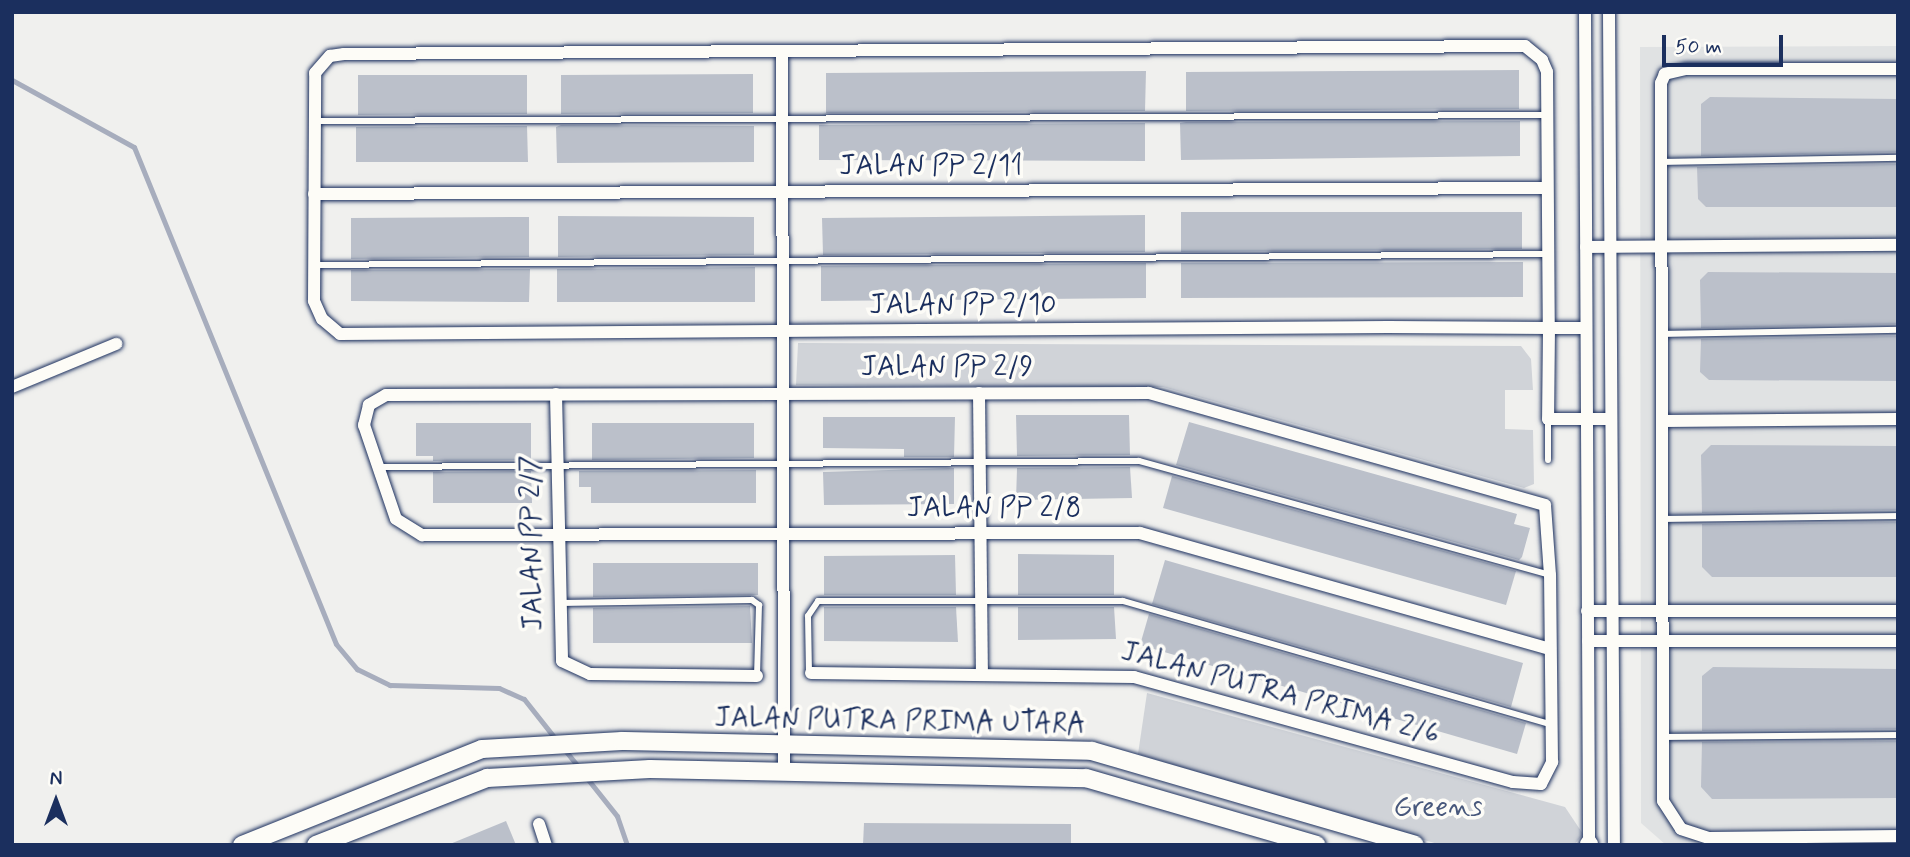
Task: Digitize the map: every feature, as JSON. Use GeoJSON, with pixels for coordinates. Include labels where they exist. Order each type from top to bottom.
{"type":"FeatureCollection","features":[{"type":"Feature","properties":{"kind":"main road","name":"JALAN PUTRA PRIMA UTARA"},"geometry":{"type":"LineString","coordinates":[[242,845],[482,749],[622,741],[1092,751],[1415,845]]}},
{"type":"Feature","properties":{"kind":"main road","name":"JALAN PUTRA PRIMA UTARA"},"geometry":{"type":"LineString","coordinates":[[316,845],[458,786],[553,772],[650,769],[784,774],[1086,778],[1316,845]]}},
{"type":"Feature","properties":{"kind":"street"},"geometry":{"type":"LineString","coordinates":[[1585,12],[1589,845]]}},
{"type":"Feature","properties":{"kind":"street"},"geometry":{"type":"LineString","coordinates":[[1609,12],[1614,845]]}},
{"type":"Feature","properties":{"kind":"street"},"geometry":{"type":"LineString","coordinates":[[314,265],[315,82],[324,60],[344,54],[1525,46],[1542,60],[1547,116],[1548,419],[1611,419]]}},
{"type":"Feature","properties":{"kind":"street"},"geometry":{"type":"LineString","coordinates":[[782,52],[784,774]]}},
{"type":"Feature","properties":{"kind":"street"},"geometry":{"type":"LineString","coordinates":[[1898,69],[1665,74],[1662,162],[1663,801],[1681,829],[1709,838],[1898,836]]}},
{"type":"Feature","properties":{"kind":"street","name":"JALAN PP 2/11"},"geometry":{"type":"LineString","coordinates":[[314,194],[1547,188]]}},
{"type":"Feature","properties":{"kind":"street"},"geometry":{"type":"LineString","coordinates":[[1586,247],[1898,245]]}},
{"type":"Feature","properties":{"kind":"street","name":"JALAN PP 2/10"},"geometry":{"type":"LineString","coordinates":[[314,265],[317,310],[340,334],[1586,328]]}},
{"type":"Feature","properties":{"kind":"street"},"geometry":{"type":"LineString","coordinates":[[12,387],[116,344]]}},
{"type":"Feature","properties":{"kind":"street"},"geometry":{"type":"LineString","coordinates":[[979,393],[982,672]]}},
{"type":"Feature","properties":{"kind":"street","name":"JALAN PP 2/7"},"geometry":{"type":"LineString","coordinates":[[556,394],[558,647],[562,661],[576,671],[757,676]]}},
{"type":"Feature","properties":{"kind":"street","name":"JALAN PP 2/9"},"geometry":{"type":"LineString","coordinates":[[377,467],[367,437],[365,414],[377,398],[386,395],[1165,395],[1545,505],[1550,575]]}},
{"type":"Feature","properties":{"kind":"street"},"geometry":{"type":"LineString","coordinates":[[1663,421],[1898,419]]}},
{"type":"Feature","properties":{"kind":"street","name":"JALAN PP 2/8"},"geometry":{"type":"LineString","coordinates":[[377,467],[396,519],[422,535],[1140,533],[1550,649]]}},
{"type":"Feature","properties":{"kind":"street"},"geometry":{"type":"LineString","coordinates":[[1550,575],[1550,724]]}},
{"type":"Feature","properties":{"kind":"street"},"geometry":{"type":"LineString","coordinates":[[1587,611],[1898,611]]}},
{"type":"Feature","properties":{"kind":"street"},"geometry":{"type":"LineString","coordinates":[[1588,641],[1898,640]]}},
{"type":"Feature","properties":{"kind":"street","name":"JALAN PUTRA PRIMA 2/6"},"geometry":{"type":"LineString","coordinates":[[811,673],[982,672],[1135,677],[1528,786],[1541,784],[1552,762],[1550,724]]}},
{"type":"Feature","properties":{"kind":"street"},"geometry":{"type":"LineString","coordinates":[[539,824],[546,845]]}},
{"type":"Feature","properties":{"kind":"lane"},"geometry":{"type":"LineString","coordinates":[[315,121],[782,122],[1547,116]]}},
{"type":"Feature","properties":{"kind":"lane"},"geometry":{"type":"LineString","coordinates":[[1662,162],[1898,158]]}},
{"type":"Feature","properties":{"kind":"lane"},"geometry":{"type":"LineString","coordinates":[[314,265],[1548,254]]}},
{"type":"Feature","properties":{"kind":"lane"},"geometry":{"type":"LineString","coordinates":[[1662,334],[1898,330]]}},
{"type":"Feature","properties":{"kind":"lane"},"geometry":{"type":"LineString","coordinates":[[1548,419],[1548,460]]}},
{"type":"Feature","properties":{"kind":"lane"},"geometry":{"type":"LineString","coordinates":[[377,467],[783,460],[1155,464],[1550,575]]}},
{"type":"Feature","properties":{"kind":"lane"},"geometry":{"type":"LineString","coordinates":[[1663,519],[1898,516]]}},
{"type":"Feature","properties":{"kind":"lane"},"geometry":{"type":"LineString","coordinates":[[558,603],[752,600],[759,605],[757,676]]}},
{"type":"Feature","properties":{"kind":"lane"},"geometry":{"type":"LineString","coordinates":[[811,673],[806,673],[808,616],[818,601],[1141,604],[1550,724]]}},
{"type":"Feature","properties":{"kind":"lane"},"geometry":{"type":"LineString","coordinates":[[1663,737],[1898,735]]}},
{"type":"Feature","properties":{"kind":"shaded area"},"geometry":{"type":"Polygon","coordinates":[[[1898,46],[1898,845],[1666,845],[1641,823],[1640,47],[1898,46]]]}},
{"type":"Feature","properties":{"kind":"green space"},"geometry":{"type":"Polygon","coordinates":[[[798,343],[1521,346],[1531,359],[1533,390],[1505,390],[1505,429],[1533,430],[1534,484],[1524,488],[1163,387],[796,385],[798,343]]]}},
{"type":"Feature","properties":{"kind":"green space","name":"Greens"},"geometry":{"type":"Polygon","coordinates":[[[1147,693],[1565,807],[1583,834],[1574,845],[1441,845],[1138,754],[1147,693]]]}},
{"type":"Feature","properties":{"kind":"building"},"geometry":{"type":"Polygon","coordinates":[[[1519,70],[1519,109],[1186,111],[1186,72],[1519,70]]]}},
{"type":"Feature","properties":{"kind":"building"},"geometry":{"type":"Polygon","coordinates":[[[1146,71],[1145,111],[826,113],[826,73],[1146,71]]]}},
{"type":"Feature","properties":{"kind":"building"},"geometry":{"type":"Polygon","coordinates":[[[753,74],[753,113],[561,114],[561,75],[753,74]]]}},
{"type":"Feature","properties":{"kind":"building"},"geometry":{"type":"Polygon","coordinates":[[[358,75],[527,75],[527,114],[358,115],[358,75]]]}},
{"type":"Feature","properties":{"kind":"building"},"geometry":{"type":"Polygon","coordinates":[[[1710,97],[1898,99],[1898,152],[1701,156],[1701,104],[1710,97]]]}},
{"type":"Feature","properties":{"kind":"building"},"geometry":{"type":"Polygon","coordinates":[[[1520,121],[1520,156],[1181,160],[1180,123],[1186,122],[1520,121]]]}},
{"type":"Feature","properties":{"kind":"building"},"geometry":{"type":"Polygon","coordinates":[[[1145,123],[1145,161],[819,160],[819,125],[1145,123]]]}},
{"type":"Feature","properties":{"kind":"building"},"geometry":{"type":"Polygon","coordinates":[[[561,125],[754,126],[754,162],[557,163],[556,127],[561,125]]]}},
{"type":"Feature","properties":{"kind":"building"},"geometry":{"type":"Polygon","coordinates":[[[527,126],[528,162],[356,162],[356,127],[527,126]]]}},
{"type":"Feature","properties":{"kind":"building"},"geometry":{"type":"Polygon","coordinates":[[[1898,164],[1898,207],[1706,207],[1698,199],[1697,167],[1898,164]]]}},
{"type":"Feature","properties":{"kind":"building"},"geometry":{"type":"Polygon","coordinates":[[[1181,212],[1522,212],[1522,249],[1181,252],[1181,212]]]}},
{"type":"Feature","properties":{"kind":"building"},"geometry":{"type":"Polygon","coordinates":[[[1145,215],[1145,252],[823,255],[822,218],[1145,215]]]}},
{"type":"Feature","properties":{"kind":"building"},"geometry":{"type":"Polygon","coordinates":[[[558,216],[754,217],[754,255],[558,257],[558,216]]]}},
{"type":"Feature","properties":{"kind":"building"},"geometry":{"type":"Polygon","coordinates":[[[529,217],[529,257],[351,259],[351,218],[529,217]]]}},
{"type":"Feature","properties":{"kind":"building"},"geometry":{"type":"Polygon","coordinates":[[[1523,262],[1523,297],[1181,298],[1181,263],[1523,262]]]}},
{"type":"Feature","properties":{"kind":"building"},"geometry":{"type":"Polygon","coordinates":[[[1146,263],[1146,298],[821,301],[821,266],[1146,263]]]}},
{"type":"Feature","properties":{"kind":"building"},"geometry":{"type":"Polygon","coordinates":[[[755,267],[755,302],[557,302],[557,269],[755,267]]]}},
{"type":"Feature","properties":{"kind":"building"},"geometry":{"type":"Polygon","coordinates":[[[530,269],[529,302],[351,301],[351,270],[530,269]]]}},
{"type":"Feature","properties":{"kind":"building"},"geometry":{"type":"Polygon","coordinates":[[[1708,272],[1898,273],[1898,324],[1701,328],[1700,280],[1708,272]]]}},
{"type":"Feature","properties":{"kind":"building"},"geometry":{"type":"Polygon","coordinates":[[[1898,336],[1898,381],[1709,380],[1700,372],[1701,339],[1898,336]]]}},
{"type":"Feature","properties":{"kind":"building"},"geometry":{"type":"Polygon","coordinates":[[[1016,415],[1129,415],[1130,455],[1017,456],[1016,415]]]}},
{"type":"Feature","properties":{"kind":"building"},"geometry":{"type":"Polygon","coordinates":[[[823,417],[955,417],[954,457],[904,457],[904,449],[823,448],[823,417]]]}},
{"type":"Feature","properties":{"kind":"building"},"geometry":{"type":"Polygon","coordinates":[[[1189,422],[1517,514],[1514,524],[1530,528],[1522,557],[1519,560],[1176,465],[1189,422]]]}},
{"type":"Feature","properties":{"kind":"building"},"geometry":{"type":"Polygon","coordinates":[[[416,423],[531,423],[531,460],[433,461],[433,456],[416,456],[416,423]]]}},
{"type":"Feature","properties":{"kind":"building"},"geometry":{"type":"Polygon","coordinates":[[[592,423],[754,423],[754,458],[592,460],[592,423]]]}},
{"type":"Feature","properties":{"kind":"building"},"geometry":{"type":"Polygon","coordinates":[[[1711,445],[1898,446],[1898,510],[1702,513],[1701,455],[1711,445]]]}},
{"type":"Feature","properties":{"kind":"building"},"geometry":{"type":"Polygon","coordinates":[[[1130,467],[1132,498],[1016,500],[1017,468],[1130,467]]]}},
{"type":"Feature","properties":{"kind":"building"},"geometry":{"type":"Polygon","coordinates":[[[954,468],[954,504],[824,505],[823,472],[954,468]]]}},
{"type":"Feature","properties":{"kind":"building"},"geometry":{"type":"Polygon","coordinates":[[[756,470],[756,503],[591,503],[591,487],[579,487],[579,471],[756,470]]]}},
{"type":"Feature","properties":{"kind":"building"},"geometry":{"type":"Polygon","coordinates":[[[531,471],[532,503],[433,503],[433,472],[531,471]]]}},
{"type":"Feature","properties":{"kind":"building"},"geometry":{"type":"Polygon","coordinates":[[[1172,476],[1516,571],[1506,605],[1163,508],[1172,476]]]}},
{"type":"Feature","properties":{"kind":"building"},"geometry":{"type":"Polygon","coordinates":[[[1898,522],[1898,577],[1712,577],[1702,567],[1702,524],[1898,522]]]}},
{"type":"Feature","properties":{"kind":"building"},"geometry":{"type":"Polygon","coordinates":[[[1018,554],[1114,555],[1114,595],[1018,595],[1018,554]]]}},
{"type":"Feature","properties":{"kind":"building"},"geometry":{"type":"Polygon","coordinates":[[[955,555],[956,595],[824,595],[824,556],[955,555]]]}},
{"type":"Feature","properties":{"kind":"building"},"geometry":{"type":"Polygon","coordinates":[[[1165,560],[1523,663],[1511,707],[1152,604],[1165,560]]]}},
{"type":"Feature","properties":{"kind":"building"},"geometry":{"type":"Polygon","coordinates":[[[593,563],[758,563],[758,595],[593,597],[593,563]]]}},
{"type":"Feature","properties":{"kind":"building"},"geometry":{"type":"Polygon","coordinates":[[[750,606],[752,643],[593,643],[593,608],[750,606]]]}},
{"type":"Feature","properties":{"kind":"building"},"geometry":{"type":"Polygon","coordinates":[[[824,607],[956,607],[958,642],[824,641],[824,607]]]}},
{"type":"Feature","properties":{"kind":"building"},"geometry":{"type":"Polygon","coordinates":[[[1018,607],[1114,607],[1116,639],[1018,640],[1018,607]]]}},
{"type":"Feature","properties":{"kind":"building"},"geometry":{"type":"Polygon","coordinates":[[[1149,614],[1526,723],[1517,754],[1140,645],[1149,614]]]}},
{"type":"Feature","properties":{"kind":"building"},"geometry":{"type":"Polygon","coordinates":[[[1713,667],[1898,669],[1898,729],[1702,731],[1702,676],[1713,667]]]}},
{"type":"Feature","properties":{"kind":"building"},"geometry":{"type":"Polygon","coordinates":[[[1898,741],[1898,798],[1712,799],[1701,787],[1702,742],[1898,741]]]}},
{"type":"Feature","properties":{"kind":"building"},"geometry":{"type":"Polygon","coordinates":[[[506,821],[516,845],[450,845],[450,844],[506,821]]]}},
{"type":"Feature","properties":{"kind":"building"},"geometry":{"type":"Polygon","coordinates":[[[864,823],[1071,824],[1071,845],[863,845],[864,823]]]}},
{"type":"Feature","properties":{"kind":"waterway"},"geometry":{"type":"LineString","coordinates":[[12,80],[134,147],[336,644],[357,669],[390,685],[499,688],[524,699],[558,742]]}},
{"type":"Feature","properties":{"kind":"waterway"},"geometry":{"type":"LineString","coordinates":[[564,749],[580,769]]}},
{"type":"Feature","properties":{"kind":"waterway"},"geometry":{"type":"LineString","coordinates":[[586,777],[617,816],[627,845]]}}]}
